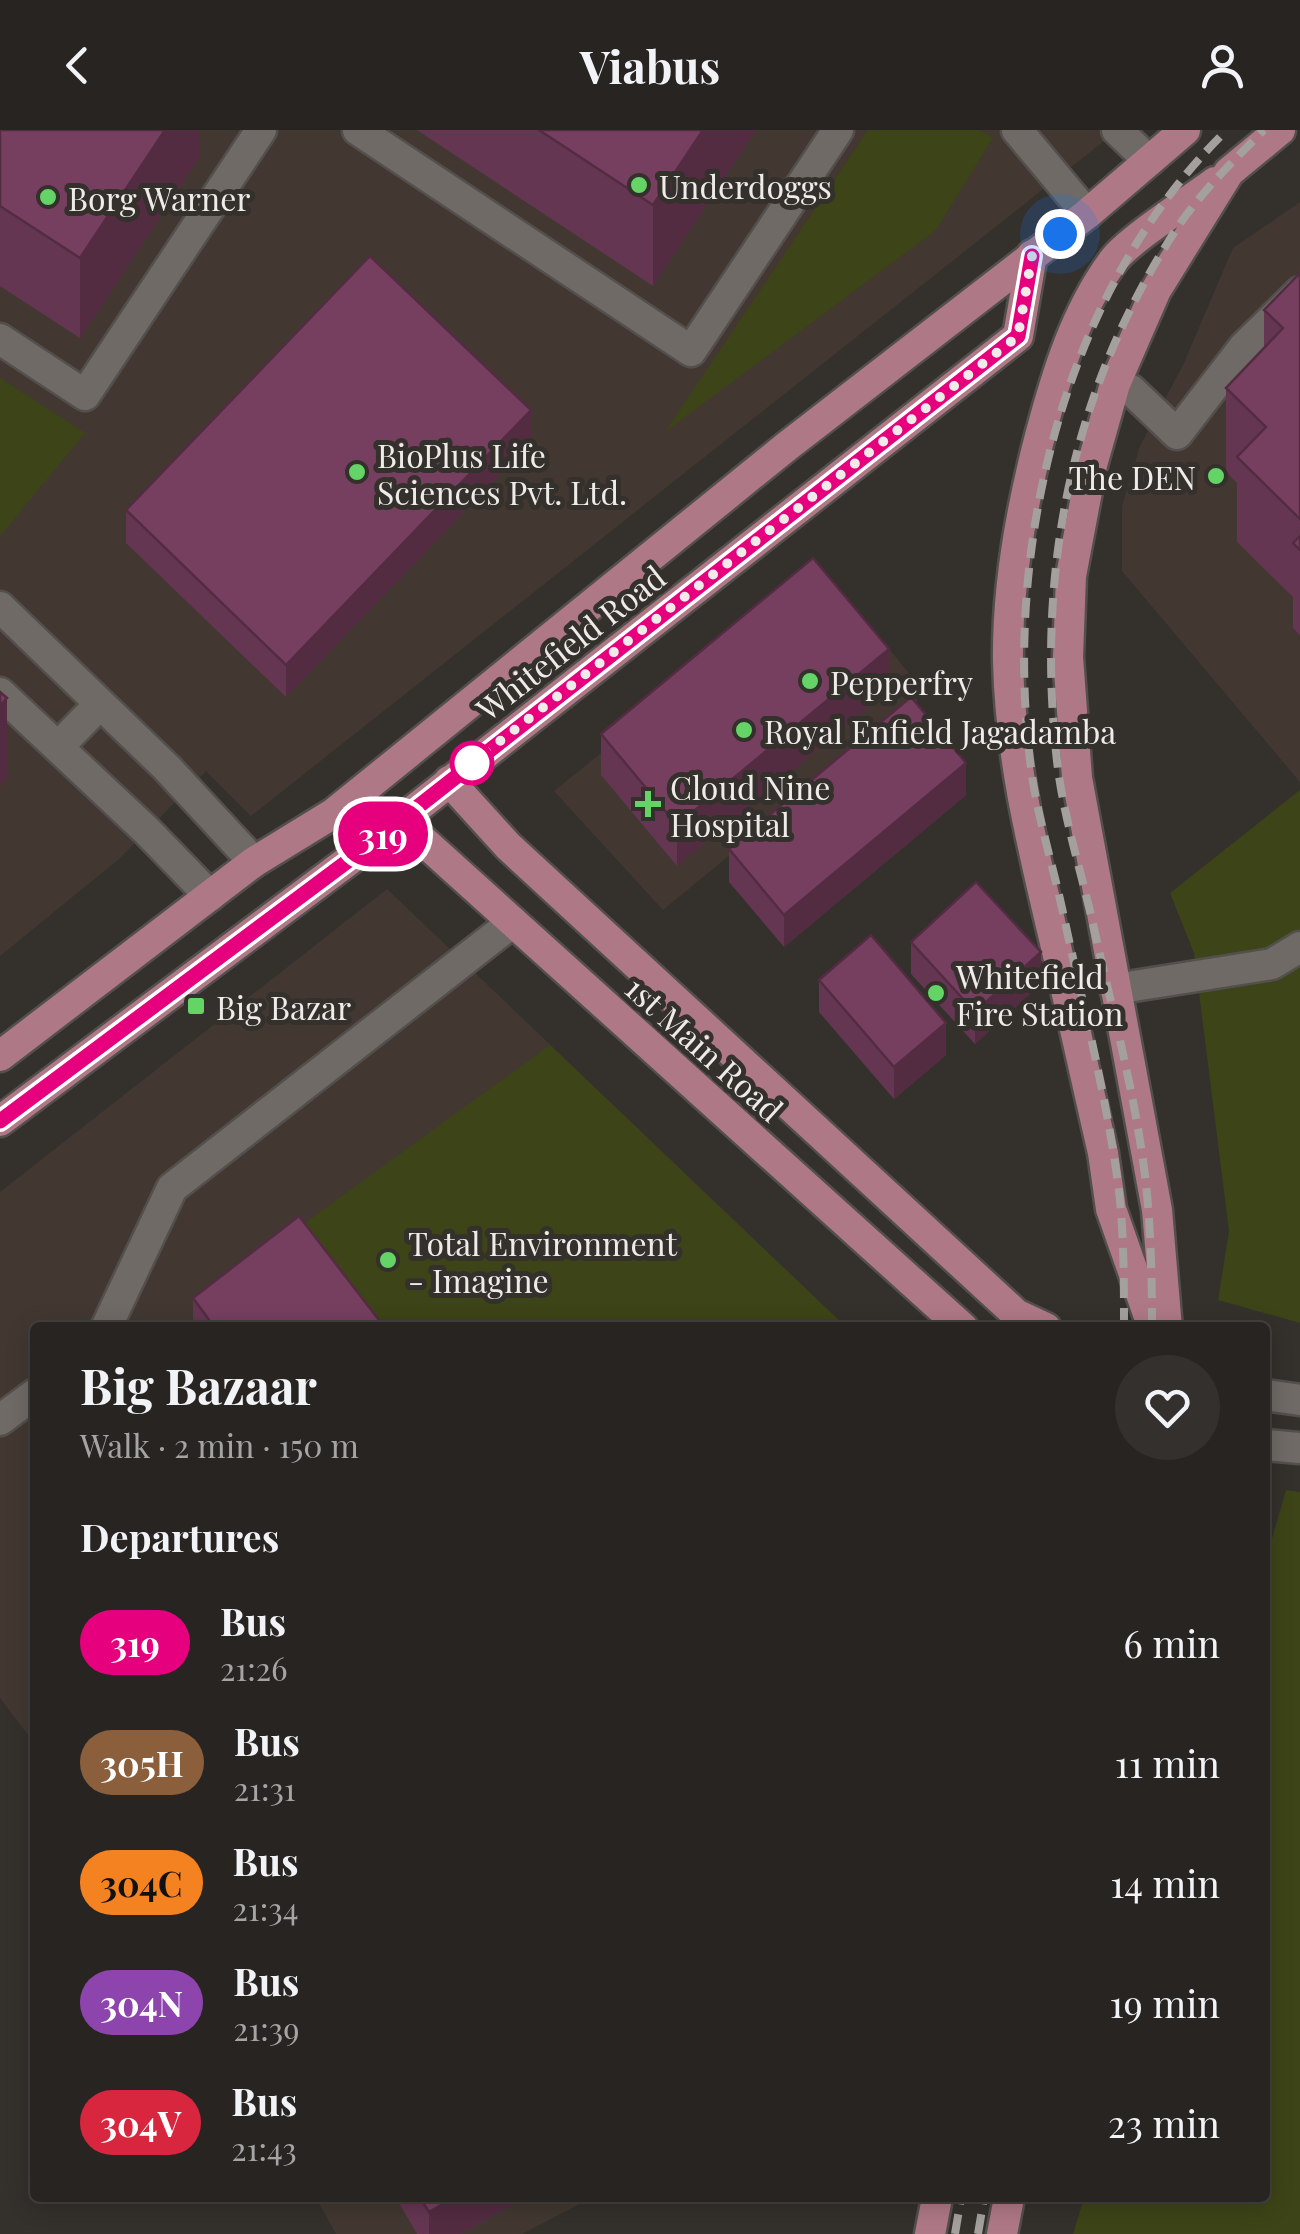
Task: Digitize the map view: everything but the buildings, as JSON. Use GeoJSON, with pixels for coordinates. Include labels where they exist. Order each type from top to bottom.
{"type":"FeatureCollection","features":[{"type":"Feature","properties":{"kind":"main road","name":"Whitefield Road"},"geometry":{"type":"LineString","coordinates":[[0,1056],[254,862],[334,813],[786,447],[1086,214],[1185,130]]}},
{"type":"Feature","properties":{"kind":"main road"},"geometry":{"type":"LineString","coordinates":[[1151,1322],[1111,1209],[1104,1153],[1024,812],[1014,748],[1008,658],[1013,566],[1028,484],[1068,344],[1114,258],[1280,130]]}},
{"type":"Feature","properties":{"kind":"main road"},"geometry":{"type":"LineString","coordinates":[[1166,1322],[1157,1210],[1077,778],[1068,656],[1071,576],[1092,465],[1115,384],[1156,290],[1229,172]]}},
{"type":"Feature","properties":{"kind":"main road","name":"Whitefield Road"},"geometry":{"type":"LineString","coordinates":[[0,1121],[400,820],[1018,336],[1032,256]]}},
{"type":"Feature","properties":{"kind":"main road"},"geometry":{"type":"LineString","coordinates":[[449,780],[508,846],[1016,1314],[1033,1322]]}},
{"type":"Feature","properties":{"kind":"main road","name":"1st Main Road"},"geometry":{"type":"LineString","coordinates":[[400,820],[956,1322]]}},
{"type":"Feature","properties":{"kind":"main road"},"geometry":{"type":"LineString","coordinates":[[930,2234],[936,2202]]}},
{"type":"Feature","properties":{"kind":"main road"},"geometry":{"type":"LineString","coordinates":[[1002,2234],[1008,2202]]}},
{"type":"Feature","properties":{"kind":"street"},"geometry":{"type":"LineString","coordinates":[[0,338],[85,395],[261,130]]}},
{"type":"Feature","properties":{"kind":"street"},"geometry":{"type":"LineString","coordinates":[[358,130],[691,351],[838,130]]}},
{"type":"Feature","properties":{"kind":"street"},"geometry":{"type":"LineString","coordinates":[[1016,130],[1086,214]]}},
{"type":"Feature","properties":{"kind":"street"},"geometry":{"type":"LineString","coordinates":[[1116,130],[1150,161]]}},
{"type":"Feature","properties":{"kind":"street"},"geometry":{"type":"LineString","coordinates":[[1115,384],[1131,390],[1177,434],[1244,347],[1300,292]]}},
{"type":"Feature","properties":{"kind":"street"},"geometry":{"type":"LineString","coordinates":[[0,608],[188,790],[254,862]]}},
{"type":"Feature","properties":{"kind":"street"},"geometry":{"type":"LineString","coordinates":[[0,692],[210,896]]}},
{"type":"Feature","properties":{"kind":"street"},"geometry":{"type":"LineString","coordinates":[[58,747],[100,704]]}},
{"type":"Feature","properties":{"kind":"street"},"geometry":{"type":"LineString","coordinates":[[109,1322],[172,1188],[512,922]]}},
{"type":"Feature","properties":{"kind":"street"},"geometry":{"type":"LineString","coordinates":[[1115,989],[1272,964],[1300,948]]}},
{"type":"Feature","properties":{"kind":"street"},"geometry":{"type":"LineString","coordinates":[[1270,1396],[1300,1400]]}},
{"type":"Feature","properties":{"kind":"street"},"geometry":{"type":"LineString","coordinates":[[0,1420],[30,1398]]}},
{"type":"Feature","properties":{"kind":"street"},"geometry":{"type":"LineString","coordinates":[[1270,1445],[1300,1448]]}},
{"type":"Feature","properties":{"kind":"shaded area"},"geometry":{"type":"Polygon","coordinates":[[[0,130],[1118,130],[251,816],[206,771],[119,859],[0,956],[0,130]]]}},
{"type":"Feature","properties":{"kind":"shaded area","name":"The DEN"},"geometry":{"type":"Polygon","coordinates":[[[1300,202],[1300,782],[1122,571],[1122,506],[1140,446],[1183,365],[1233,248],[1300,202]]]}},
{"type":"Feature","properties":{"kind":"shaded area"},"geometry":{"type":"Polygon","coordinates":[[[826,572],[926,694],[663,910],[554,791],[826,572]]]}},
{"type":"Feature","properties":{"kind":"shaded area","name":"Total Environment - Imagine"},"geometry":{"type":"Polygon","coordinates":[[[387,889],[841,1322],[30,1322],[30,1737],[0,1698],[0,1192],[387,889]]]}},
{"type":"Feature","properties":{"kind":"shaded area"},"geometry":{"type":"Polygon","coordinates":[[[318,2202],[583,2202],[522,2234],[336,2234],[318,2202]]]}},
{"type":"Feature","properties":{"kind":"green space"},"geometry":{"type":"Polygon","coordinates":[[[868,130],[980,130],[993,138],[935,231],[665,432],[868,130]]]}},
{"type":"Feature","properties":{"kind":"green space"},"geometry":{"type":"Polygon","coordinates":[[[0,378],[85,433],[0,536],[0,378]]]}},
{"type":"Feature","properties":{"kind":"green space"},"geometry":{"type":"Polygon","coordinates":[[[1300,790],[1300,1323],[1218,1300],[1229,1231],[1194,953],[1170,893],[1300,790]]]}},
{"type":"Feature","properties":{"kind":"green space"},"geometry":{"type":"Polygon","coordinates":[[[550,1045],[841,1322],[373,1322],[298,1228],[550,1045]]]}},
{"type":"Feature","properties":{"kind":"green space"},"geometry":{"type":"Polygon","coordinates":[[[1286,1490],[1300,1492],[1300,2234],[1073,2234],[1083,2202],[1270,2202],[1270,1546],[1286,1490]]]}},
{"type":"Feature","properties":{"kind":"railway"},"geometry":{"type":"LineString","coordinates":[[1124,1322],[1122,1225],[1114,1155],[1031,768],[1024,684],[1026,597],[1037,511],[1057,425],[1086,343],[1124,265],[1171,194],[1227,130]]}},
{"type":"Feature","properties":{"kind":"railway"},"geometry":{"type":"LineString","coordinates":[[1152,1322],[1149,1220],[1136,1118],[1057,761],[1052,692],[1057,556],[1068,490],[1085,425],[1107,361],[1136,299],[1190,209],[1264,130]]}},
{"type":"Feature","properties":{"kind":"railway"},"geometry":{"type":"LineString","coordinates":[[955,2234],[960,2202]]}},
{"type":"Feature","properties":{"kind":"railway"},"geometry":{"type":"LineString","coordinates":[[978,2234],[983,2202]]}},
{"type":"Feature","properties":{"kind":"bus line","name":"319"},"geometry":{"type":"LineString","coordinates":[[0,1121],[364,849],[1018,336],[1032,256]]}},
{"type":"Feature","properties":{"kind":"place","name":"Underdoggs"},"geometry":{"type":"Point","coordinates":[639,185]}},
{"type":"Feature","properties":{"kind":"place","name":"Borg Warner"},"geometry":{"type":"Point","coordinates":[48,197]}},
{"type":"Feature","properties":{"kind":"place","name":"BioPlus Life Sciences Pvt. Ltd."},"geometry":{"type":"Point","coordinates":[357,472]}},
{"type":"Feature","properties":{"kind":"place","name":"The DEN"},"geometry":{"type":"Point","coordinates":[1216,476]}},
{"type":"Feature","properties":{"kind":"place","name":"Pepperfry"},"geometry":{"type":"Point","coordinates":[810,681]}},
{"type":"Feature","properties":{"kind":"place","name":"Royal Enfield Jagadamba"},"geometry":{"type":"Point","coordinates":[744,730]}},
{"type":"Feature","properties":{"kind":"place","name":"Cloud Nine Hospital"},"geometry":{"type":"Point","coordinates":[648,804]}},
{"type":"Feature","properties":{"kind":"place","name":"Whitefield Fire Station"},"geometry":{"type":"Point","coordinates":[936,993]}},
{"type":"Feature","properties":{"kind":"place","name":"Big Bazar"},"geometry":{"type":"Point","coordinates":[196,1006]}},
{"type":"Feature","properties":{"kind":"place","name":"Total Environment - Imagine"},"geometry":{"type":"Point","coordinates":[388,1260]}},
{"type":"Feature","properties":{"kind":"route"},"geometry":{"type":"LineString","coordinates":[[472,763],[1018,336],[1032,256],[1060,234]]}}]}
